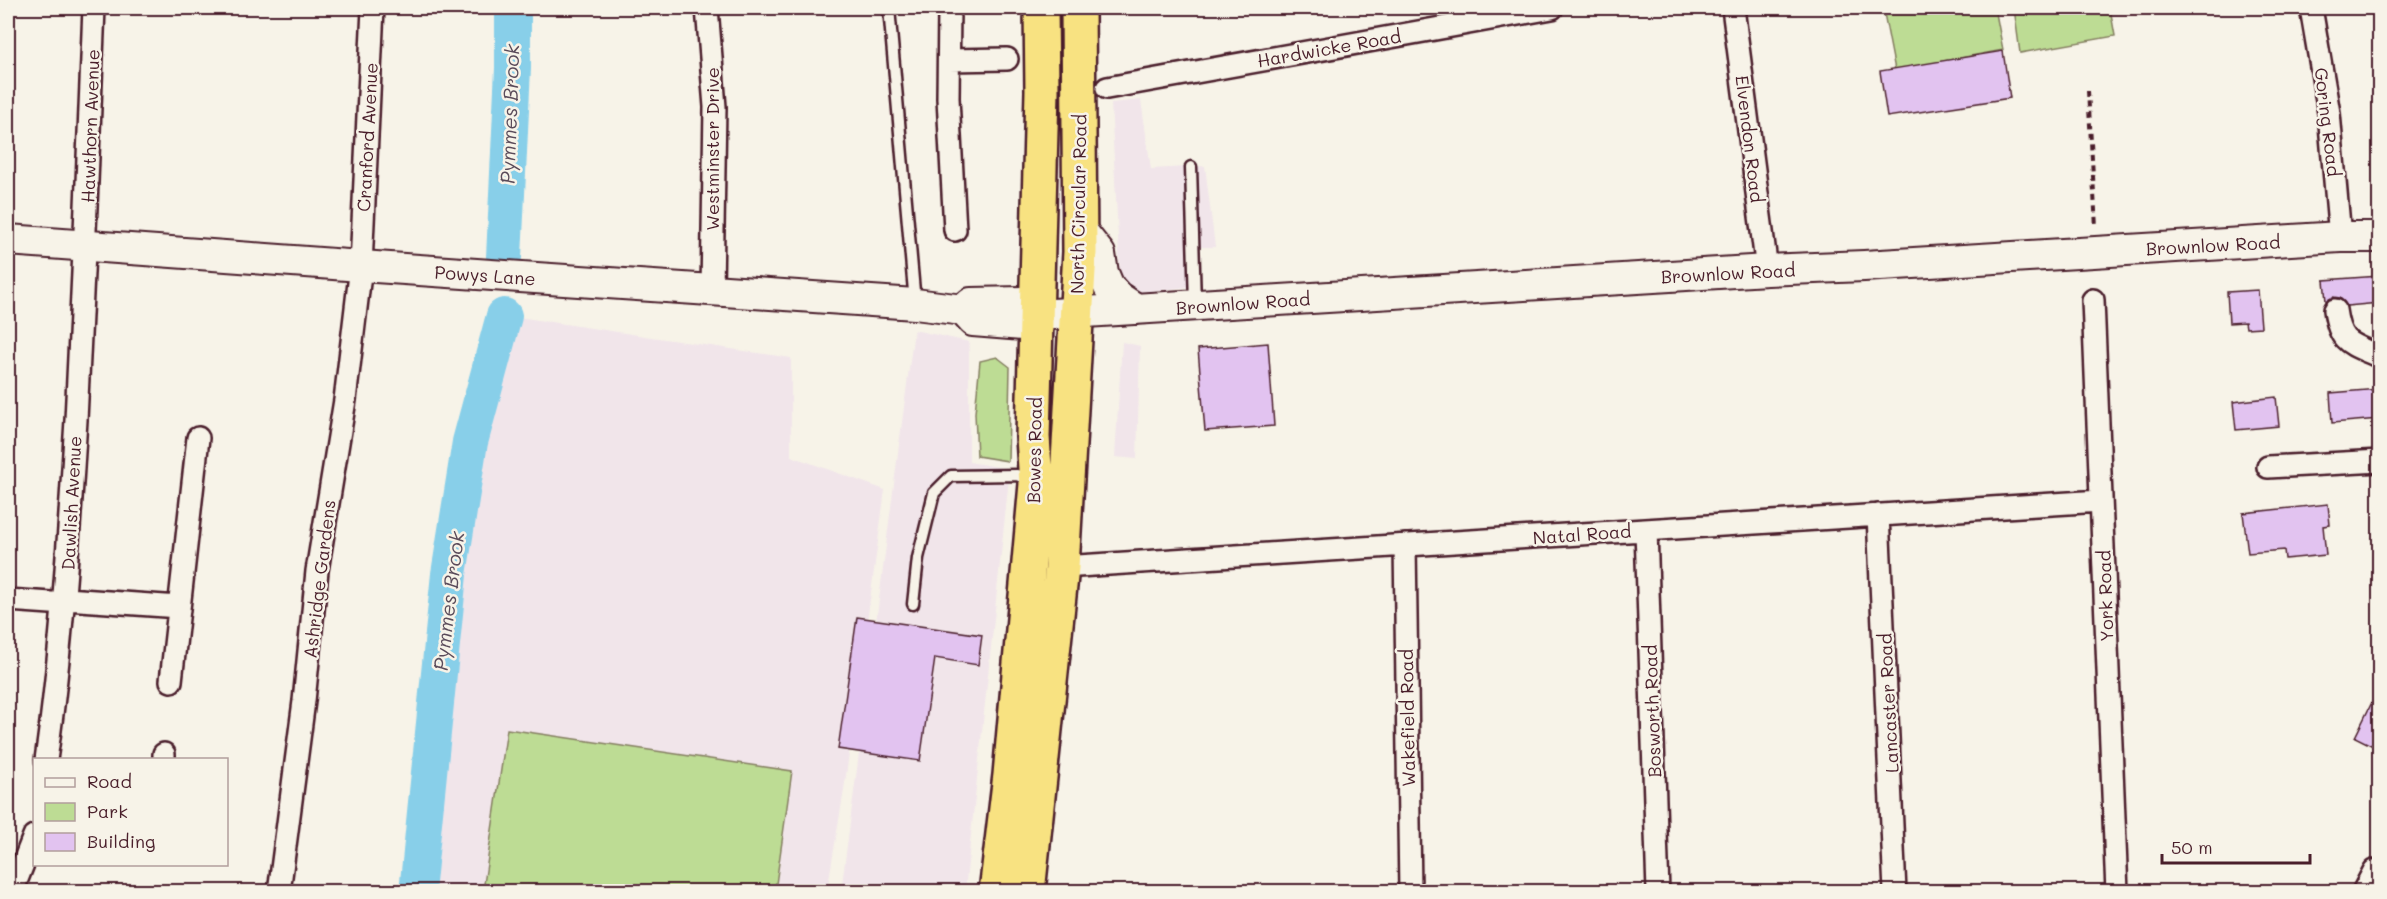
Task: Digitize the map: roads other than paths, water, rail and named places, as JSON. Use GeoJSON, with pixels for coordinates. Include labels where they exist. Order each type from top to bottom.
{"type":"FeatureCollection","features":[{"type":"Feature","properties":{"kind":"highway","name":"Bowes Road"},"geometry":{"type":"LineString","coordinates":[[996,891],[1010,775],[1036,484],[1034,437],[1041,8]]}},
{"type":"Feature","properties":{"kind":"highway"},"geometry":{"type":"LineString","coordinates":[[1078,8],[1093,91]]}},
{"type":"Feature","properties":{"kind":"highway","name":"North Circular Road"},"geometry":{"type":"LineString","coordinates":[[1077,314],[1080,229],[1093,91]]}},
{"type":"Feature","properties":{"kind":"highway","name":"Bowes Road"},"geometry":{"type":"LineString","coordinates":[[1028,891],[1062,567],[1077,314]]}},
{"type":"Feature","properties":{"kind":"main road"},"geometry":{"type":"LineString","coordinates":[[1080,229],[1100,254],[1103,273],[1109,287],[1118,297],[1136,309]]}},
{"type":"Feature","properties":{"kind":"main road","name":"Brownlow Road"},"geometry":{"type":"LineString","coordinates":[[1077,314],[1767,270],[2340,237],[2379,237]]}},
{"type":"Feature","properties":{"kind":"main road","name":"Powys Lane"},"geometry":{"type":"LineString","coordinates":[[8,240],[915,304],[963,310],[973,321],[1023,325],[1037,315],[1077,314]]}},
{"type":"Feature","properties":{"kind":"main road"},"geometry":{"type":"LineString","coordinates":[[1036,484],[1047,435],[1052,335],[1056,325],[1077,314]]}},
{"type":"Feature","properties":{"kind":"street","name":"Hawthorn Avenue"},"geometry":{"type":"LineString","coordinates":[[86,245],[94,8]]}},
{"type":"Feature","properties":{"kind":"street","name":"Cranford Avenue"},"geometry":{"type":"LineString","coordinates":[[361,266],[373,8]]}},
{"type":"Feature","properties":{"kind":"street","name":"Westminster Drive"},"geometry":{"type":"LineString","coordinates":[[707,8],[715,107],[712,290]]}},
{"type":"Feature","properties":{"kind":"street"},"geometry":{"type":"LineString","coordinates":[[949,8],[948,98],[955,230]]}},
{"type":"Feature","properties":{"kind":"street","name":"Hardwicke Road"},"geometry":{"type":"LineString","coordinates":[[1093,91],[1552,8]]}},
{"type":"Feature","properties":{"kind":"street","name":"Elvendon Road"},"geometry":{"type":"LineString","coordinates":[[1733,8],[1767,270]]}},
{"type":"Feature","properties":{"kind":"street","name":"Goring Road"},"geometry":{"type":"LineString","coordinates":[[2311,8],[2329,113],[2340,237]]}},
{"type":"Feature","properties":{"kind":"street"},"geometry":{"type":"LineString","coordinates":[[949,60],[1007,59]]}},
{"type":"Feature","properties":{"kind":"street","name":"Dawlish Avenue"},"geometry":{"type":"LineString","coordinates":[[46,758],[57,684],[65,602],[86,245]]}},
{"type":"Feature","properties":{"kind":"street","name":"Ashridge Gardens"},"geometry":{"type":"LineString","coordinates":[[279,891],[304,701],[317,571],[345,400],[361,266]]}},
{"type":"Feature","properties":{"kind":"street","name":"York Road"},"geometry":{"type":"LineString","coordinates":[[2093,300],[2117,891]]}},
{"type":"Feature","properties":{"kind":"street"},"geometry":{"type":"LineString","coordinates":[[2335,310],[2338,328],[2345,341],[2379,357]]}},
{"type":"Feature","properties":{"kind":"street"},"geometry":{"type":"LineString","coordinates":[[171,681],[198,438]]}},
{"type":"Feature","properties":{"kind":"street"},"geometry":{"type":"LineString","coordinates":[[2268,467],[2379,461]]}},
{"type":"Feature","properties":{"kind":"street","name":"Natal Road"},"geometry":{"type":"LineString","coordinates":[[1062,567],[2101,501]]}},
{"type":"Feature","properties":{"kind":"street","name":"Lancaster Road"},"geometry":{"type":"LineString","coordinates":[[1878,515],[1895,891]]}},
{"type":"Feature","properties":{"kind":"street","name":"Bosworth Road"},"geometry":{"type":"LineString","coordinates":[[1646,530],[1658,891]]}},
{"type":"Feature","properties":{"kind":"street","name":"Wakefield Road"},"geometry":{"type":"LineString","coordinates":[[1405,545],[1410,891]]}},
{"type":"Feature","properties":{"kind":"street"},"geometry":{"type":"LineString","coordinates":[[8,600],[179,607]]}},
{"type":"Feature","properties":{"kind":"street"},"geometry":{"type":"LineString","coordinates":[[12,891],[33,838]]}},
{"type":"Feature","properties":{"kind":"street"},"geometry":{"type":"LineString","coordinates":[[2363,891],[2374,871],[2379,871]]}},
{"type":"Feature","properties":{"kind":"lane"},"geometry":{"type":"LineString","coordinates":[[889,8],[915,304]]}},
{"type":"Feature","properties":{"kind":"lane"},"geometry":{"type":"LineString","coordinates":[[1191,167],[1195,306]]}},
{"type":"Feature","properties":{"kind":"lane"},"geometry":{"type":"LineString","coordinates":[[914,604],[918,558],[934,493],[951,476],[1017,475],[1036,484]]}},
{"type":"Feature","properties":{"kind":"waterway","name":"Pymmes Brook"},"geometry":{"type":"LineString","coordinates":[[504,257],[513,68],[513,8]]}},
{"type":"Feature","properties":{"kind":"waterway","name":"Pymmes Brook"},"geometry":{"type":"LineString","coordinates":[[417,892],[449,574],[470,442],[504,316]]}}]}
